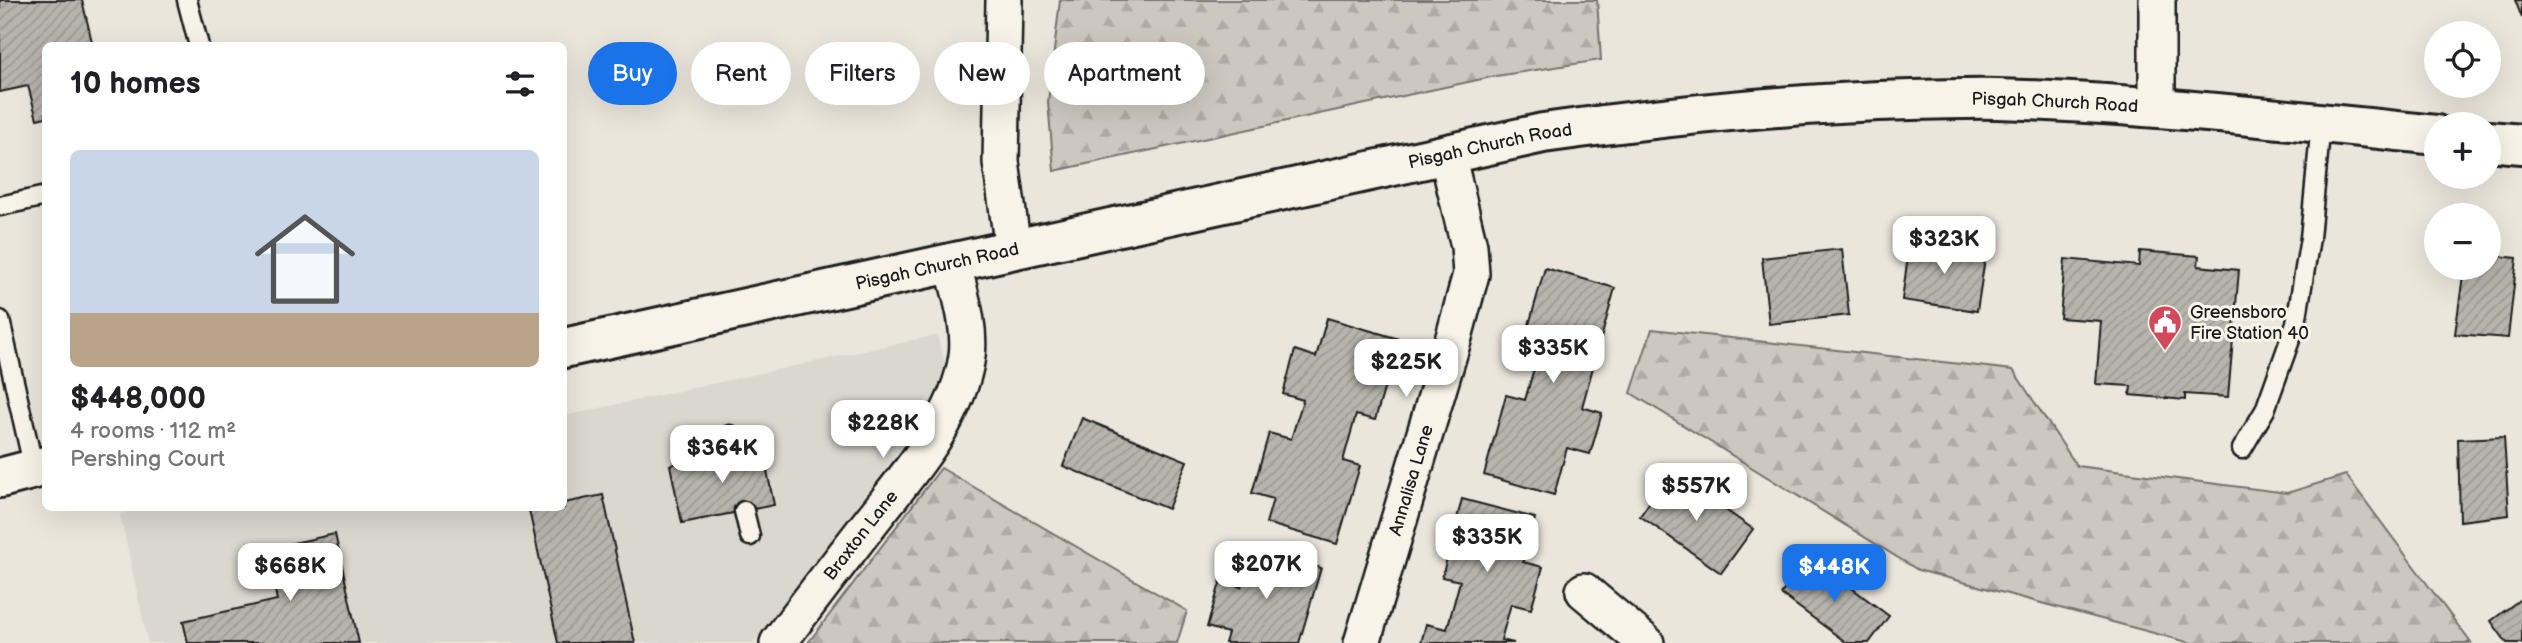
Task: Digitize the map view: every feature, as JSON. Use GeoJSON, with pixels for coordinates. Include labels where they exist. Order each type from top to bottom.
{"type":"FeatureCollection","features":[{"type":"Feature","properties":{"kind":"main road","name":"Pisgah Church Road"},"geometry":{"type":"LineString","coordinates":[[567,347],[1543,133],[1641,119],[1762,107],[1995,99],[2157,107],[2424,134]]}},
{"type":"Feature","properties":{"kind":"main road"},"geometry":{"type":"LineString","coordinates":[[2501,142],[2522,144]]}},
{"type":"Feature","properties":{"kind":"street"},"geometry":{"type":"LineString","coordinates":[[1004,0],[1001,162],[1013,249]]}},
{"type":"Feature","properties":{"kind":"street"},"geometry":{"type":"LineString","coordinates":[[2157,0],[2157,107]]}},
{"type":"Feature","properties":{"kind":"street","name":"Annalisa Lane"},"geometry":{"type":"LineString","coordinates":[[1362,643],[1471,274],[1469,246],[1447,154]]}},
{"type":"Feature","properties":{"kind":"street","name":"Braxton Lane"},"geometry":{"type":"LineString","coordinates":[[778,643],[914,465],[940,426],[959,388],[967,354],[967,327],[952,261]]}},
{"type":"Feature","properties":{"kind":"street"},"geometry":{"type":"LineString","coordinates":[[1584,591],[1646,643]]}},
{"type":"Feature","properties":{"kind":"lane"},"geometry":{"type":"LineString","coordinates":[[187,0],[197,42]]}},
{"type":"Feature","properties":{"kind":"lane"},"geometry":{"type":"LineString","coordinates":[[2242,449],[2264,411],[2296,323],[2310,239],[2321,123]]}},
{"type":"Feature","properties":{"kind":"lane"},"geometry":{"type":"LineString","coordinates":[[0,206],[42,197]]}},
{"type":"Feature","properties":{"kind":"lane"},"geometry":{"type":"LineString","coordinates":[[0,320],[17,471]]}},
{"type":"Feature","properties":{"kind":"lane"},"geometry":{"type":"LineString","coordinates":[[744,511],[750,537]]}},
{"type":"Feature","properties":{"kind":"shaded area"},"geometry":{"type":"Polygon","coordinates":[[[937,335],[945,364],[938,400],[753,643],[148,643],[120,514],[134,511],[567,511],[567,415],[937,335]]]}},
{"type":"Feature","properties":{"kind":"green space"},"geometry":{"type":"Polygon","coordinates":[[[1060,0],[1597,0],[1601,60],[1496,76],[1054,171],[1048,105],[1205,105],[1205,42],[1055,42],[1060,0]]]}},
{"type":"Feature","properties":{"kind":"green space"},"geometry":{"type":"Polygon","coordinates":[[[1652,329],[2013,370],[2077,466],[2287,493],[2346,475],[2471,643],[2191,643],[1918,570],[1631,393],[1652,329]]]}},
{"type":"Feature","properties":{"kind":"green space"},"geometry":{"type":"Polygon","coordinates":[[[941,468],[1187,611],[1177,643],[808,643],[941,468]]]}},
{"type":"Feature","properties":{"kind":"building"},"geometry":{"type":"Polygon","coordinates":[[[0,0],[82,0],[92,42],[42,42],[42,118],[37,119],[28,86],[0,92],[0,0]]]}},
{"type":"Feature","properties":{"kind":"building"},"geometry":{"type":"Polygon","coordinates":[[[2515,0],[2522,0],[2522,18],[2515,0]]]}},
{"type":"Feature","properties":{"kind":"building"},"geometry":{"type":"Polygon","coordinates":[[[1910,241],[1986,252],[1977,311],[1902,300],[1910,241]]]}},
{"type":"Feature","properties":{"kind":"building"},"geometry":{"type":"Polygon","coordinates":[[[1842,249],[1849,315],[1769,324],[1762,258],[1842,249]]]}},
{"type":"Feature","properties":{"kind":"building","name":"Greensboro Fire Station 40"},"geometry":{"type":"Polygon","coordinates":[[[2140,251],[2199,256],[2198,266],[2239,270],[2228,397],[2185,394],[2185,400],[2130,395],[2131,386],[2096,384],[2101,321],[2060,318],[2065,259],[2139,266],[2140,251]]]}},
{"type":"Feature","properties":{"kind":"building"},"geometry":{"type":"Polygon","coordinates":[[[2501,256],[2517,258],[2508,338],[2455,334],[2462,280],[2501,280],[2501,256]]]}},
{"type":"Feature","properties":{"kind":"building"},"geometry":{"type":"Polygon","coordinates":[[[1545,268],[1615,288],[1582,407],[1602,413],[1590,454],[1567,448],[1554,495],[1484,475],[1506,395],[1525,400],[1539,351],[1523,346],[1545,268]]]}},
{"type":"Feature","properties":{"kind":"building"},"geometry":{"type":"Polygon","coordinates":[[[1327,318],[1399,339],[1375,420],[1356,415],[1343,461],[1360,466],[1337,544],[1266,523],[1273,499],[1252,493],[1269,433],[1291,439],[1303,400],[1283,394],[1295,350],[1316,357],[1327,318]]]}},
{"type":"Feature","properties":{"kind":"building"},"geometry":{"type":"Polygon","coordinates":[[[1082,418],[1187,461],[1168,509],[1063,466],[1082,418]]]}},
{"type":"Feature","properties":{"kind":"building"},"geometry":{"type":"Polygon","coordinates":[[[2504,437],[2509,515],[2460,521],[2458,439],[2504,437]]]}},
{"type":"Feature","properties":{"kind":"building"},"geometry":{"type":"Polygon","coordinates":[[[762,446],[774,505],[682,523],[670,465],[762,446]]]}},
{"type":"Feature","properties":{"kind":"building"},"geometry":{"type":"Polygon","coordinates":[[[1671,472],[1753,529],[1721,573],[1640,516],[1671,472]]]}},
{"type":"Feature","properties":{"kind":"building"},"geometry":{"type":"Polygon","coordinates":[[[603,495],[635,643],[558,643],[529,511],[567,511],[567,502],[603,495]]]}},
{"type":"Feature","properties":{"kind":"building"},"geometry":{"type":"Polygon","coordinates":[[[1462,499],[1535,518],[1523,562],[1543,567],[1531,609],[1511,604],[1501,640],[1514,643],[1421,643],[1426,624],[1447,629],[1460,581],[1442,577],[1462,499]]]}},
{"type":"Feature","properties":{"kind":"building"},"geometry":{"type":"Polygon","coordinates":[[[335,534],[359,643],[188,643],[183,621],[277,600],[266,549],[335,534]]]}},
{"type":"Feature","properties":{"kind":"building"},"geometry":{"type":"Polygon","coordinates":[[[1253,548],[1321,568],[1299,643],[1225,643],[1228,633],[1207,627],[1221,580],[1241,587],[1253,548]]]}},
{"type":"Feature","properties":{"kind":"building"},"geometry":{"type":"Polygon","coordinates":[[[1809,556],[1889,616],[1869,643],[1847,643],[1781,594],[1809,556]]]}},
{"type":"Feature","properties":{"kind":"building"},"geometry":{"type":"Polygon","coordinates":[[[2522,598],[2522,643],[2507,643],[2491,621],[2522,598]]]}},
{"type":"Feature","properties":{"kind":"place","name":"Greensboro Fire Station 40"},"geometry":{"type":"Point","coordinates":[2165,352]}}]}
